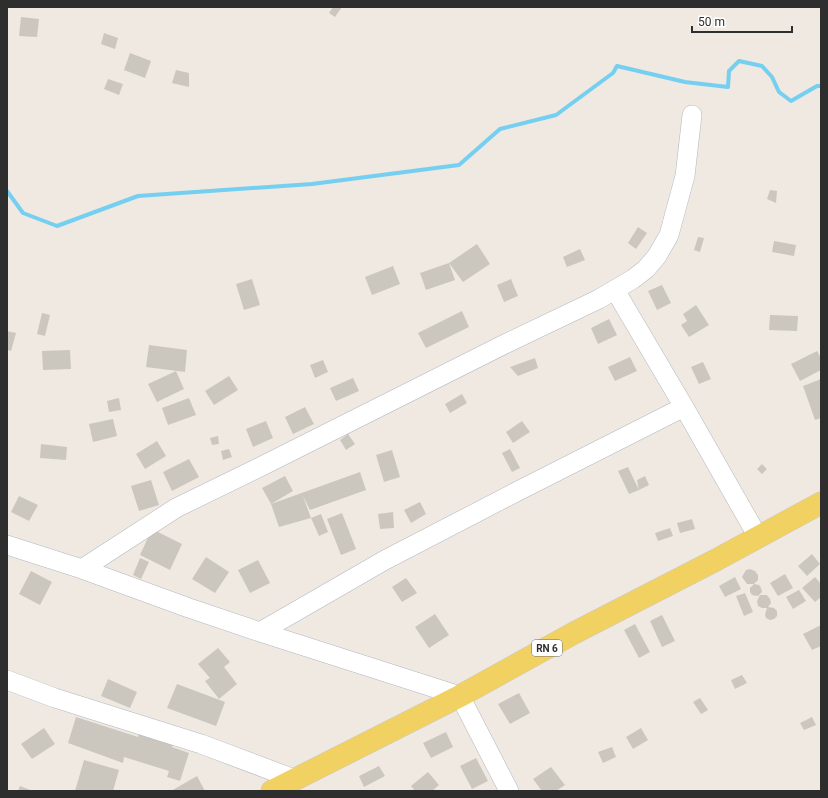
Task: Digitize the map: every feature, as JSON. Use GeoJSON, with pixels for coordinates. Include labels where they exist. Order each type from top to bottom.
{"type":"FeatureCollection","features":[{"type":"Feature","properties":{"kind":"main road","name":"RN 6"},"geometry":{"type":"LineString","coordinates":[[272,791],[460,696],[821,503]]}},
{"type":"Feature","properties":{"kind":"street"},"geometry":{"type":"LineString","coordinates":[[82,569],[176,508],[268,464],[615,290],[646,269],[657,256],[669,235],[685,176],[692,115]]}},
{"type":"Feature","properties":{"kind":"street"},"geometry":{"type":"LineString","coordinates":[[615,290],[758,537]]}},
{"type":"Feature","properties":{"kind":"street"},"geometry":{"type":"LineString","coordinates":[[260,632],[385,560],[684,407]]}},
{"type":"Feature","properties":{"kind":"street"},"geometry":{"type":"LineString","coordinates":[[7,545],[82,569],[188,608],[460,696],[509,791]]}},
{"type":"Feature","properties":{"kind":"street"},"geometry":{"type":"LineString","coordinates":[[7,680],[55,698],[201,744],[294,779]]}},
{"type":"Feature","properties":{"kind":"building"},"geometry":{"type":"Polygon","coordinates":[[[333,7],[342,7],[335,17],[329,13],[333,7]]]}},
{"type":"Feature","properties":{"kind":"building"},"geometry":{"type":"Polygon","coordinates":[[[21,17],[39,19],[37,37],[19,36],[21,17]]]}},
{"type":"Feature","properties":{"kind":"building"},"geometry":{"type":"Polygon","coordinates":[[[104,33],[118,38],[115,49],[101,44],[104,33]]]}},
{"type":"Feature","properties":{"kind":"building"},"geometry":{"type":"Polygon","coordinates":[[[130,53],[151,61],[145,78],[124,70],[130,53]]]}},
{"type":"Feature","properties":{"kind":"building"},"geometry":{"type":"Polygon","coordinates":[[[176,70],[189,73],[189,87],[172,83],[176,70]]]}},
{"type":"Feature","properties":{"kind":"building"},"geometry":{"type":"Polygon","coordinates":[[[108,79],[123,84],[119,95],[104,89],[108,79]]]}},
{"type":"Feature","properties":{"kind":"building"},"geometry":{"type":"Polygon","coordinates":[[[770,190],[777,191],[776,203],[767,199],[770,190]]]}},
{"type":"Feature","properties":{"kind":"building"},"geometry":{"type":"Polygon","coordinates":[[[638,227],[647,233],[636,249],[628,243],[638,227]]]}},
{"type":"Feature","properties":{"kind":"building"},"geometry":{"type":"Polygon","coordinates":[[[698,237],[704,238],[700,252],[694,250],[698,237]]]}},
{"type":"Feature","properties":{"kind":"building"},"geometry":{"type":"Polygon","coordinates":[[[774,241],[796,245],[794,256],[772,252],[774,241]]]}},
{"type":"Feature","properties":{"kind":"building"},"geometry":{"type":"Polygon","coordinates":[[[477,244],[490,264],[463,282],[449,263],[477,244]]]}},
{"type":"Feature","properties":{"kind":"building"},"geometry":{"type":"Polygon","coordinates":[[[580,249],[585,260],[567,267],[563,257],[580,249]]]}},
{"type":"Feature","properties":{"kind":"building"},"geometry":{"type":"Polygon","coordinates":[[[449,263],[455,280],[426,290],[420,273],[449,263]]]}},
{"type":"Feature","properties":{"kind":"building"},"geometry":{"type":"Polygon","coordinates":[[[393,266],[400,284],[372,295],[365,277],[393,266]]]}},
{"type":"Feature","properties":{"kind":"building"},"geometry":{"type":"Polygon","coordinates":[[[252,279],[260,305],[244,310],[236,284],[252,279]]]}},
{"type":"Feature","properties":{"kind":"building"},"geometry":{"type":"Polygon","coordinates":[[[511,279],[518,296],[504,302],[497,285],[511,279]]]}},
{"type":"Feature","properties":{"kind":"building"},"geometry":{"type":"Polygon","coordinates":[[[662,285],[671,303],[657,310],[648,291],[662,285]]]}},
{"type":"Feature","properties":{"kind":"building"},"geometry":{"type":"Polygon","coordinates":[[[696,305],[709,325],[689,337],[681,325],[687,321],[683,314],[696,305]]]}},
{"type":"Feature","properties":{"kind":"building"},"geometry":{"type":"Polygon","coordinates":[[[462,311],[469,327],[426,348],[418,333],[462,311]]]}},
{"type":"Feature","properties":{"kind":"building"},"geometry":{"type":"Polygon","coordinates":[[[42,313],[50,315],[45,336],[37,334],[42,313]]]}},
{"type":"Feature","properties":{"kind":"building"},"geometry":{"type":"Polygon","coordinates":[[[770,315],[798,316],[797,331],[769,330],[770,315]]]}},
{"type":"Feature","properties":{"kind":"building"},"geometry":{"type":"Polygon","coordinates":[[[609,319],[617,335],[598,344],[591,328],[609,319]]]}},
{"type":"Feature","properties":{"kind":"building"},"geometry":{"type":"Polygon","coordinates":[[[7,331],[16,333],[11,351],[7,350],[7,331]]]}},
{"type":"Feature","properties":{"kind":"building"},"geometry":{"type":"Polygon","coordinates":[[[149,345],[187,350],[185,372],[146,367],[149,345]]]}},
{"type":"Feature","properties":{"kind":"building"},"geometry":{"type":"Polygon","coordinates":[[[70,350],[71,369],[43,370],[42,351],[70,350]]]}},
{"type":"Feature","properties":{"kind":"building"},"geometry":{"type":"Polygon","coordinates":[[[817,351],[821,358],[821,370],[800,381],[791,364],[817,351]]]}},
{"type":"Feature","properties":{"kind":"building"},"geometry":{"type":"Polygon","coordinates":[[[630,357],[637,371],[615,381],[608,367],[630,357]]]}},
{"type":"Feature","properties":{"kind":"building"},"geometry":{"type":"Polygon","coordinates":[[[535,358],[538,368],[518,376],[510,367],[535,358]]]}},
{"type":"Feature","properties":{"kind":"building"},"geometry":{"type":"Polygon","coordinates":[[[323,360],[328,372],[315,378],[310,365],[323,360]]]}},
{"type":"Feature","properties":{"kind":"building"},"geometry":{"type":"Polygon","coordinates":[[[703,362],[711,379],[699,384],[691,367],[703,362]]]}},
{"type":"Feature","properties":{"kind":"building"},"geometry":{"type":"Polygon","coordinates":[[[176,371],[184,389],[157,402],[148,384],[176,371]]]}},
{"type":"Feature","properties":{"kind":"building"},"geometry":{"type":"Polygon","coordinates":[[[229,376],[238,390],[214,405],[205,391],[229,376]]]}},
{"type":"Feature","properties":{"kind":"building"},"geometry":{"type":"Polygon","coordinates":[[[353,378],[359,391],[336,401],[330,388],[353,378]]]}},
{"type":"Feature","properties":{"kind":"building"},"geometry":{"type":"Polygon","coordinates":[[[821,379],[821,418],[815,420],[803,386],[821,379]]]}},
{"type":"Feature","properties":{"kind":"building"},"geometry":{"type":"Polygon","coordinates":[[[462,394],[467,403],[450,413],[445,404],[462,394]]]}},
{"type":"Feature","properties":{"kind":"building"},"geometry":{"type":"Polygon","coordinates":[[[119,398],[121,410],[109,412],[107,401],[119,398]]]}},
{"type":"Feature","properties":{"kind":"building"},"geometry":{"type":"Polygon","coordinates":[[[189,398],[196,415],[168,425],[162,408],[189,398]]]}},
{"type":"Feature","properties":{"kind":"building"},"geometry":{"type":"Polygon","coordinates":[[[305,407],[314,424],[293,434],[285,417],[305,407]]]}},
{"type":"Feature","properties":{"kind":"building"},"geometry":{"type":"Polygon","coordinates":[[[113,419],[117,436],[93,442],[89,424],[113,419]]]}},
{"type":"Feature","properties":{"kind":"building"},"geometry":{"type":"Polygon","coordinates":[[[266,421],[273,438],[253,447],[246,429],[266,421]]]}},
{"type":"Feature","properties":{"kind":"building"},"geometry":{"type":"Polygon","coordinates":[[[522,421],[530,432],[513,443],[506,432],[522,421]]]}},
{"type":"Feature","properties":{"kind":"building"},"geometry":{"type":"Polygon","coordinates":[[[348,434],[355,444],[346,450],[340,440],[348,434]]]}},
{"type":"Feature","properties":{"kind":"building"},"geometry":{"type":"Polygon","coordinates":[[[218,436],[219,444],[212,445],[210,438],[218,436]]]}},
{"type":"Feature","properties":{"kind":"building"},"geometry":{"type":"Polygon","coordinates":[[[157,441],[166,456],[145,469],[136,454],[157,441]]]}},
{"type":"Feature","properties":{"kind":"building"},"geometry":{"type":"Polygon","coordinates":[[[41,444],[67,447],[66,460],[40,458],[41,444]]]}},
{"type":"Feature","properties":{"kind":"building"},"geometry":{"type":"Polygon","coordinates":[[[229,449],[232,457],[223,460],[221,451],[229,449]]]}},
{"type":"Feature","properties":{"kind":"building"},"geometry":{"type":"Polygon","coordinates":[[[510,449],[520,468],[512,472],[502,453],[510,449]]]}},
{"type":"Feature","properties":{"kind":"building"},"geometry":{"type":"Polygon","coordinates":[[[392,450],[400,477],[384,482],[376,455],[392,450]]]}},
{"type":"Feature","properties":{"kind":"building"},"geometry":{"type":"Polygon","coordinates":[[[189,459],[199,477],[172,491],[163,472],[189,459]]]}},
{"type":"Feature","properties":{"kind":"building"},"geometry":{"type":"Polygon","coordinates":[[[762,464],[767,469],[762,474],[757,469],[762,464]]]}},
{"type":"Feature","properties":{"kind":"building"},"geometry":{"type":"Polygon","coordinates":[[[628,467],[639,490],[629,494],[618,471],[628,467]]]}},
{"type":"Feature","properties":{"kind":"building"},"geometry":{"type":"Polygon","coordinates":[[[360,472],[366,490],[310,510],[303,496],[311,518],[279,527],[271,504],[360,472]]]}},
{"type":"Feature","properties":{"kind":"building"},"geometry":{"type":"Polygon","coordinates":[[[285,476],[293,491],[271,504],[262,488],[285,476]]]}},
{"type":"Feature","properties":{"kind":"building"},"geometry":{"type":"Polygon","coordinates":[[[645,476],[649,485],[639,490],[637,480],[645,476]]]}},
{"type":"Feature","properties":{"kind":"building"},"geometry":{"type":"Polygon","coordinates":[[[151,480],[159,505],[139,511],[131,486],[151,480]]]}},
{"type":"Feature","properties":{"kind":"building"},"geometry":{"type":"Polygon","coordinates":[[[19,496],[38,505],[29,521],[11,512],[19,496]]]}},
{"type":"Feature","properties":{"kind":"building"},"geometry":{"type":"Polygon","coordinates":[[[420,502],[426,514],[411,523],[404,510],[420,502]]]}},
{"type":"Feature","properties":{"kind":"building"},"geometry":{"type":"Polygon","coordinates":[[[393,512],[394,528],[380,529],[378,514],[393,512]]]}},
{"type":"Feature","properties":{"kind":"building"},"geometry":{"type":"Polygon","coordinates":[[[342,513],[356,549],[341,555],[327,519],[342,513]]]}},
{"type":"Feature","properties":{"kind":"building"},"geometry":{"type":"Polygon","coordinates":[[[321,514],[328,532],[319,536],[311,518],[321,514]]]}},
{"type":"Feature","properties":{"kind":"building"},"geometry":{"type":"Polygon","coordinates":[[[692,519],[695,529],[680,533],[677,523],[692,519]]]}},
{"type":"Feature","properties":{"kind":"building"},"geometry":{"type":"Polygon","coordinates":[[[670,528],[673,536],[658,541],[655,533],[670,528]]]}},
{"type":"Feature","properties":{"kind":"building"},"geometry":{"type":"Polygon","coordinates":[[[152,529],[182,544],[170,570],[140,555],[152,529]]]}},
{"type":"Feature","properties":{"kind":"building"},"geometry":{"type":"Polygon","coordinates":[[[812,554],[820,564],[807,576],[798,566],[812,554]]]}},
{"type":"Feature","properties":{"kind":"building"},"geometry":{"type":"Polygon","coordinates":[[[206,557],[229,572],[215,593],[192,579],[206,557]]]}},
{"type":"Feature","properties":{"kind":"building"},"geometry":{"type":"Polygon","coordinates":[[[140,558],[149,562],[141,579],[133,575],[140,558]]]}},
{"type":"Feature","properties":{"kind":"building"},"geometry":{"type":"Polygon","coordinates":[[[258,560],[270,583],[250,593],[238,570],[258,560]]]}},
{"type":"Feature","properties":{"kind":"building"},"geometry":{"type":"Polygon","coordinates":[[[750,569],[755,571],[758,575],[758,580],[754,584],[747,584],[742,577],[746,570],[750,569]]]}},
{"type":"Feature","properties":{"kind":"building"},"geometry":{"type":"Polygon","coordinates":[[[31,571],[52,582],[40,605],[19,594],[31,571]]]}},
{"type":"Feature","properties":{"kind":"building"},"geometry":{"type":"Polygon","coordinates":[[[785,574],[793,588],[778,596],[770,583],[785,574]]]}},
{"type":"Feature","properties":{"kind":"building"},"geometry":{"type":"Polygon","coordinates":[[[735,577],[741,589],[725,597],[719,586],[735,577]]]}},
{"type":"Feature","properties":{"kind":"building"},"geometry":{"type":"Polygon","coordinates":[[[815,577],[821,584],[821,597],[815,602],[802,588],[815,577]]]}},
{"type":"Feature","properties":{"kind":"building"},"geometry":{"type":"Polygon","coordinates":[[[406,578],[417,593],[402,602],[392,587],[406,578]]]}},
{"type":"Feature","properties":{"kind":"building"},"geometry":{"type":"Polygon","coordinates":[[[754,584],[759,585],[761,588],[762,592],[758,596],[752,595],[750,592],[750,588],[754,584]]]}},
{"type":"Feature","properties":{"kind":"building"},"geometry":{"type":"Polygon","coordinates":[[[799,590],[806,601],[793,609],[786,597],[799,590]]]}},
{"type":"Feature","properties":{"kind":"building"},"geometry":{"type":"Polygon","coordinates":[[[745,593],[753,612],[744,616],[736,596],[745,593]]]}},
{"type":"Feature","properties":{"kind":"building"},"geometry":{"type":"Polygon","coordinates":[[[760,595],[767,595],[771,603],[768,607],[774,608],[777,611],[777,616],[774,619],[770,620],[766,618],[765,614],[767,608],[758,606],[757,601],[760,595]]]}},
{"type":"Feature","properties":{"kind":"building"},"geometry":{"type":"Polygon","coordinates":[[[435,614],[449,635],[429,648],[415,627],[435,614]]]}},
{"type":"Feature","properties":{"kind":"building"},"geometry":{"type":"Polygon","coordinates":[[[662,615],[675,641],[662,647],[650,621],[662,615]]]}},
{"type":"Feature","properties":{"kind":"building"},"geometry":{"type":"Polygon","coordinates":[[[635,624],[650,652],[639,658],[624,630],[635,624]]]}},
{"type":"Feature","properties":{"kind":"building"},"geometry":{"type":"Polygon","coordinates":[[[821,625],[821,646],[812,650],[803,634],[821,625]]]}},
{"type":"Feature","properties":{"kind":"building"},"geometry":{"type":"Polygon","coordinates":[[[218,648],[230,662],[224,667],[237,684],[219,699],[205,681],[210,678],[198,664],[218,648]]]}},
{"type":"Feature","properties":{"kind":"building"},"geometry":{"type":"Polygon","coordinates":[[[742,675],[747,683],[735,689],[731,680],[742,675]]]}},
{"type":"Feature","properties":{"kind":"building"},"geometry":{"type":"Polygon","coordinates":[[[108,679],[137,692],[130,708],[101,696],[108,679]]]}},
{"type":"Feature","properties":{"kind":"building"},"geometry":{"type":"Polygon","coordinates":[[[177,684],[225,702],[216,726],[167,708],[177,684]]]}},
{"type":"Feature","properties":{"kind":"building"},"geometry":{"type":"Polygon","coordinates":[[[519,693],[530,713],[510,724],[498,704],[519,693]]]}},
{"type":"Feature","properties":{"kind":"building"},"geometry":{"type":"Polygon","coordinates":[[[700,698],[708,710],[701,714],[693,702],[700,698]]]}},
{"type":"Feature","properties":{"kind":"building"},"geometry":{"type":"Polygon","coordinates":[[[76,717],[138,737],[139,731],[174,742],[172,747],[189,753],[180,781],[167,777],[169,771],[124,757],[123,763],[68,743],[76,717]]]}},
{"type":"Feature","properties":{"kind":"building"},"geometry":{"type":"Polygon","coordinates":[[[812,717],[816,725],[804,730],[800,723],[812,717]]]}},
{"type":"Feature","properties":{"kind":"building"},"geometry":{"type":"Polygon","coordinates":[[[44,728],[55,744],[32,759],[21,744],[44,728]]]}},
{"type":"Feature","properties":{"kind":"building"},"geometry":{"type":"Polygon","coordinates":[[[641,728],[648,740],[633,749],[626,737],[641,728]]]}},
{"type":"Feature","properties":{"kind":"building"},"geometry":{"type":"Polygon","coordinates":[[[446,732],[453,747],[431,758],[423,743],[446,732]]]}},
{"type":"Feature","properties":{"kind":"building"},"geometry":{"type":"Polygon","coordinates":[[[612,747],[616,757],[603,763],[598,752],[612,747]]]}},
{"type":"Feature","properties":{"kind":"building"},"geometry":{"type":"Polygon","coordinates":[[[476,758],[488,781],[472,789],[460,766],[476,758]]]}},
{"type":"Feature","properties":{"kind":"building"},"geometry":{"type":"Polygon","coordinates":[[[84,760],[119,770],[113,791],[75,791],[84,760]]]}},
{"type":"Feature","properties":{"kind":"building"},"geometry":{"type":"Polygon","coordinates":[[[379,766],[385,776],[364,787],[359,776],[379,766]]]}},
{"type":"Feature","properties":{"kind":"building"},"geometry":{"type":"Polygon","coordinates":[[[551,767],[565,785],[556,791],[542,791],[533,779],[551,767]]]}},
{"type":"Feature","properties":{"kind":"building"},"geometry":{"type":"Polygon","coordinates":[[[428,772],[439,785],[432,791],[415,791],[411,786],[428,772]]]}},
{"type":"Feature","properties":{"kind":"building"},"geometry":{"type":"Polygon","coordinates":[[[197,776],[205,791],[171,791],[197,776]]]}},
{"type":"Feature","properties":{"kind":"building"},"geometry":{"type":"Polygon","coordinates":[[[20,786],[33,791],[18,791],[20,786]]]}},
{"type":"Feature","properties":{"kind":"waterway"},"geometry":{"type":"LineString","coordinates":[[7,191],[23,213],[57,226],[138,196],[312,184],[459,165],[500,129],[556,115],[613,73],[617,66],[685,82],[728,87],[729,71],[739,61],[762,66],[772,77],[779,92],[791,101],[817,86],[821,86]]}}]}
